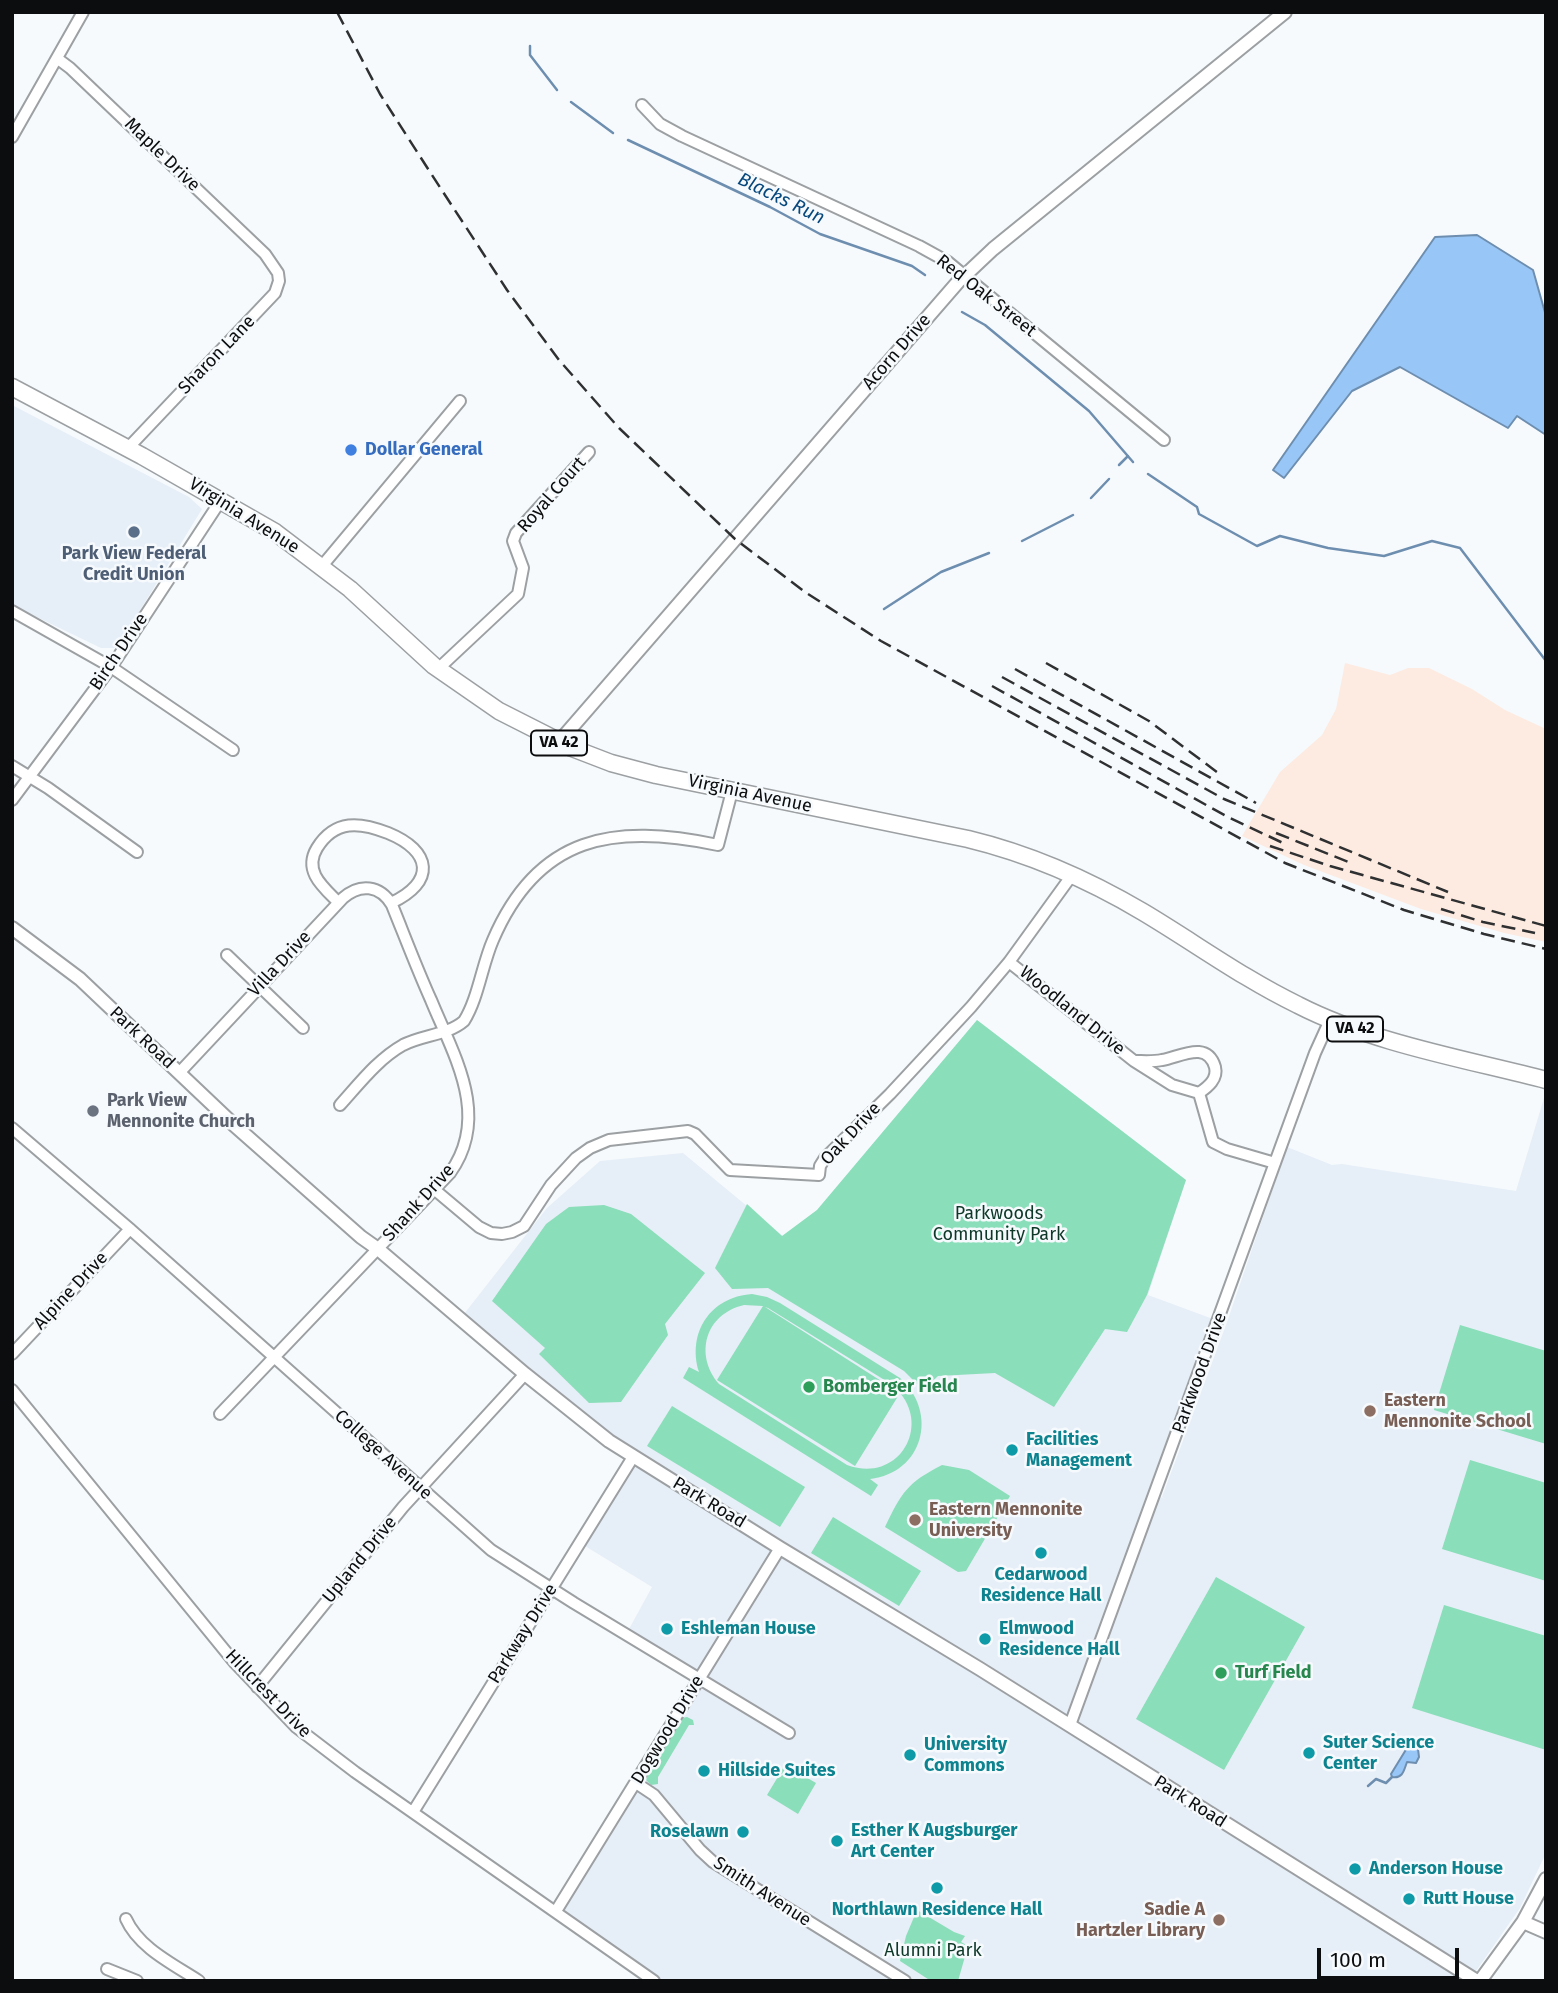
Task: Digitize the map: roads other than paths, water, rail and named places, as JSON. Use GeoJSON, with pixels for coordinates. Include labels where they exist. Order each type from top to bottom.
{"type":"FeatureCollection","features":[{"type":"Feature","properties":{"kind":"main road","name":"Virginia Avenue"},"geometry":{"type":"LineString","coordinates":[[12,387],[275,532],[322,566],[438,669],[499,711],[559,742],[634,769],[981,842],[1030,857],[1072,875],[1144,913],[1262,986],[1330,1020],[1364,1032],[1546,1080]]}},
{"type":"Feature","properties":{"kind":"street"},"geometry":{"type":"LineString","coordinates":[[12,137],[83,12]]}},
{"type":"Feature","properties":{"kind":"street","name":"Acorn Drive"},"geometry":{"type":"LineString","coordinates":[[559,742],[965,275],[993,249],[1285,12]]}},
{"type":"Feature","properties":{"kind":"street","name":"Maple Drive"},"geometry":{"type":"LineString","coordinates":[[58,59],[99,94],[265,254]]}},
{"type":"Feature","properties":{"kind":"street","name":"Red Oak Street"},"geometry":{"type":"LineString","coordinates":[[642,105],[660,124],[682,136],[948,262],[1164,440]]}},
{"type":"Feature","properties":{"kind":"street","name":"Sharon Lane"},"geometry":{"type":"LineString","coordinates":[[128,449],[275,293],[279,281],[278,273],[265,254]]}},
{"type":"Feature","properties":{"kind":"street"},"geometry":{"type":"LineString","coordinates":[[322,566],[460,401]]}},
{"type":"Feature","properties":{"kind":"street","name":"Royal Court"},"geometry":{"type":"LineString","coordinates":[[438,669],[518,594],[523,568],[513,541],[516,533],[589,452]]}},
{"type":"Feature","properties":{"kind":"street","name":"Birch Drive"},"geometry":{"type":"LineString","coordinates":[[12,800],[111,667],[220,500]]}},
{"type":"Feature","properties":{"kind":"street"},"geometry":{"type":"LineString","coordinates":[[12,611],[111,667],[233,750]]}},
{"type":"Feature","properties":{"kind":"street"},"geometry":{"type":"LineString","coordinates":[[12,766],[137,852]]}},
{"type":"Feature","properties":{"kind":"street"},"geometry":{"type":"LineString","coordinates":[[340,1105],[382,1060],[395,1050],[421,1037],[457,1026],[466,1018],[489,948],[502,921],[523,887],[546,865],[576,847],[614,836],[654,836],[718,845],[732,791]]}},
{"type":"Feature","properties":{"kind":"street"},"geometry":{"type":"LineString","coordinates":[[338,902],[316,879],[312,866],[314,854],[320,843],[332,832],[344,825],[359,824],[404,840],[419,855],[422,868],[419,883],[410,893],[391,903]]}},
{"type":"Feature","properties":{"kind":"street","name":"Oak Drive"},"geometry":{"type":"LineString","coordinates":[[435,1190],[482,1229],[496,1234],[509,1233],[524,1226],[561,1172],[590,1149],[612,1140],[683,1130],[695,1134],[730,1170],[819,1175],[825,1158],[928,1055],[1009,962],[1072,875]]}},
{"type":"Feature","properties":{"kind":"street","name":"Villa Drive"},"geometry":{"type":"LineString","coordinates":[[179,1073],[350,892],[365,887],[382,892],[391,903]]}},
{"type":"Feature","properties":{"kind":"street","name":"Shank Drive"},"geometry":{"type":"LineString","coordinates":[[220,1414],[435,1190],[458,1161],[465,1144],[469,1122],[466,1088],[391,903]]}},
{"type":"Feature","properties":{"kind":"street","name":"Park Road"},"geometry":{"type":"LineString","coordinates":[[12,928],[80,979],[233,1124],[361,1237],[597,1433],[1479,1981]]}},
{"type":"Feature","properties":{"kind":"street"},"geometry":{"type":"LineString","coordinates":[[227,955],[303,1028]]}},
{"type":"Feature","properties":{"kind":"street","name":"Woodland Drive"},"geometry":{"type":"LineString","coordinates":[[1009,962],[1134,1061],[1172,1085],[1199,1093],[1212,1084],[1216,1071],[1212,1060],[1204,1052],[1192,1050],[1159,1061],[1134,1061]]}},
{"type":"Feature","properties":{"kind":"street","name":"Parkwood Drive"},"geometry":{"type":"LineString","coordinates":[[1070,1726],[1315,1053],[1330,1020]]}},
{"type":"Feature","properties":{"kind":"street"},"geometry":{"type":"LineString","coordinates":[[1199,1093],[1213,1142],[1227,1150],[1275,1163]]}},
{"type":"Feature","properties":{"kind":"street","name":"College Avenue"},"geometry":{"type":"LineString","coordinates":[[12,1128],[130,1229],[495,1553],[789,1732]]}},
{"type":"Feature","properties":{"kind":"street","name":"Alpine Drive"},"geometry":{"type":"LineString","coordinates":[[12,1354],[130,1229]]}},
{"type":"Feature","properties":{"kind":"street","name":"Upland Drive"},"geometry":{"type":"LineString","coordinates":[[257,1686],[420,1488],[525,1374]]}},
{"type":"Feature","properties":{"kind":"street","name":"Hillcrest Drive"},"geometry":{"type":"LineString","coordinates":[[12,1390],[235,1663],[309,1737],[654,1981]]}},
{"type":"Feature","properties":{"kind":"street","name":"Parkway Drive"},"geometry":{"type":"LineString","coordinates":[[413,1812],[633,1457]]}},
{"type":"Feature","properties":{"kind":"street","name":"Dogwood Drive"},"geometry":{"type":"LineString","coordinates":[[556,1911],[780,1548]]}},
{"type":"Feature","properties":{"kind":"street","name":"Smith Avenue"},"geometry":{"type":"LineString","coordinates":[[636,1783],[654,1795],[713,1862],[905,1981]]}},
{"type":"Feature","properties":{"kind":"street"},"geometry":{"type":"LineString","coordinates":[[1479,1981],[1523,1922],[1546,1879]]}},
{"type":"Feature","properties":{"kind":"street"},"geometry":{"type":"LineString","coordinates":[[125,1919],[143,1943],[199,1981]]}},
{"type":"Feature","properties":{"kind":"street"},"geometry":{"type":"LineString","coordinates":[[1523,1922],[1546,1932]]}},
{"type":"Feature","properties":{"kind":"street"},"geometry":{"type":"LineString","coordinates":[[107,1969],[137,1981]]}},
{"type":"Feature","properties":{"kind":"water"},"geometry":{"type":"Polygon","coordinates":[[[1477,235],[1533,270],[1546,316],[1546,435],[1517,416],[1508,428],[1400,367],[1352,391],[1284,478],[1273,470],[1435,237],[1477,235]]]}},
{"type":"Feature","properties":{"kind":"water"},"geometry":{"type":"Polygon","coordinates":[[[1412,1746],[1418,1749],[1419,1757],[1416,1763],[1407,1762],[1401,1775],[1392,1777],[1391,1774],[1407,1748],[1412,1746]]]}},
{"type":"Feature","properties":{"kind":"waterway","name":"Blacks Run"},"geometry":{"type":"LineString","coordinates":[[530,46],[530,55],[557,90]]}},
{"type":"Feature","properties":{"kind":"waterway","name":"Blacks Run"},"geometry":{"type":"LineString","coordinates":[[571,102],[613,133]]}},
{"type":"Feature","properties":{"kind":"waterway","name":"Blacks Run"},"geometry":{"type":"LineString","coordinates":[[628,140],[770,207],[820,234],[912,266],[925,275]]}},
{"type":"Feature","properties":{"kind":"waterway","name":"Blacks Run"},"geometry":{"type":"LineString","coordinates":[[962,312],[985,325],[1089,411],[1133,462]]}},
{"type":"Feature","properties":{"kind":"waterway"},"geometry":{"type":"LineString","coordinates":[[1119,465],[1128,456]]}},
{"type":"Feature","properties":{"kind":"waterway","name":"Blacks Run"},"geometry":{"type":"LineString","coordinates":[[1148,474],[1197,507],[1199,514],[1257,546],[1280,536],[1328,548],[1384,556],[1432,541],[1460,548],[1546,661]]}},
{"type":"Feature","properties":{"kind":"waterway"},"geometry":{"type":"LineString","coordinates":[[1091,498],[1109,479]]}},
{"type":"Feature","properties":{"kind":"waterway"},"geometry":{"type":"LineString","coordinates":[[1022,541],[1073,515]]}},
{"type":"Feature","properties":{"kind":"waterway"},"geometry":{"type":"LineString","coordinates":[[884,609],[941,572],[989,553]]}},
{"type":"Feature","properties":{"kind":"waterway"},"geometry":{"type":"LineString","coordinates":[[1368,1786],[1376,1779],[1386,1783],[1392,1777]]}},
{"type":"Feature","properties":{"kind":"railway"},"geometry":{"type":"LineString","coordinates":[[337,12],[380,94],[507,290],[559,360],[619,428],[735,539],[805,592],[881,641],[1285,863],[1404,910],[1546,949]]}},
{"type":"Feature","properties":{"kind":"railway"},"geometry":{"type":"LineString","coordinates":[[1046,663],[1149,721],[1217,772]]}},
{"type":"Feature","properties":{"kind":"railway"},"geometry":{"type":"LineString","coordinates":[[1015,669],[1256,803]]}},
{"type":"Feature","properties":{"kind":"railway"},"geometry":{"type":"LineString","coordinates":[[1002,677],[1224,799],[1448,892]]}},
{"type":"Feature","properties":{"kind":"railway"},"geometry":{"type":"LineString","coordinates":[[992,686],[1226,816],[1283,843]]}},
{"type":"Feature","properties":{"kind":"railway"},"geometry":{"type":"LineString","coordinates":[[1276,833],[1351,863]]}},
{"type":"Feature","properties":{"kind":"railway"},"geometry":{"type":"LineString","coordinates":[[1270,846],[1330,866],[1546,926]]}},
{"type":"Feature","properties":{"kind":"railway"},"geometry":{"type":"LineString","coordinates":[[1441,909],[1483,922],[1535,933]]}},
{"type":"Feature","properties":{"kind":"place","name":"Dollar General"},"geometry":{"type":"Point","coordinates":[351,450]}},
{"type":"Feature","properties":{"kind":"place","name":"Park View Federal Credit Union"},"geometry":{"type":"Point","coordinates":[134,532]}},
{"type":"Feature","properties":{"kind":"place","name":"Park View Mennonite Church"},"geometry":{"type":"Point","coordinates":[93,1111]}},
{"type":"Feature","properties":{"kind":"place","name":"Bomberger Field"},"geometry":{"type":"Point","coordinates":[809,1387]}},
{"type":"Feature","properties":{"kind":"place","name":"Eastern Mennonite School"},"geometry":{"type":"Point","coordinates":[1370,1411]}},
{"type":"Feature","properties":{"kind":"place","name":"Facilities Management"},"geometry":{"type":"Point","coordinates":[1012,1450]}},
{"type":"Feature","properties":{"kind":"place","name":"Eastern Mennonite University"},"geometry":{"type":"Point","coordinates":[915,1520]}},
{"type":"Feature","properties":{"kind":"place","name":"Cedarwood Residence Hall"},"geometry":{"type":"Point","coordinates":[1041,1553]}},
{"type":"Feature","properties":{"kind":"place","name":"Eshleman House"},"geometry":{"type":"Point","coordinates":[667,1629]}},
{"type":"Feature","properties":{"kind":"place","name":"Elmwood Residence Hall"},"geometry":{"type":"Point","coordinates":[985,1639]}},
{"type":"Feature","properties":{"kind":"place","name":"Turf Field"},"geometry":{"type":"Point","coordinates":[1221,1673]}},
{"type":"Feature","properties":{"kind":"place","name":"Suter Science Center"},"geometry":{"type":"Point","coordinates":[1309,1753]}},
{"type":"Feature","properties":{"kind":"place","name":"University Commons"},"geometry":{"type":"Point","coordinates":[910,1755]}},
{"type":"Feature","properties":{"kind":"place","name":"Hillside Suites"},"geometry":{"type":"Point","coordinates":[704,1771]}},
{"type":"Feature","properties":{"kind":"place","name":"Roselawn"},"geometry":{"type":"Point","coordinates":[743,1832]}},
{"type":"Feature","properties":{"kind":"place","name":"Esther K Augsburger Art Center"},"geometry":{"type":"Point","coordinates":[837,1841]}},
{"type":"Feature","properties":{"kind":"place","name":"Anderson House"},"geometry":{"type":"Point","coordinates":[1355,1869]}},
{"type":"Feature","properties":{"kind":"place","name":"Northlawn Residence Hall"},"geometry":{"type":"Point","coordinates":[937,1888]}},
{"type":"Feature","properties":{"kind":"place","name":"Rutt House"},"geometry":{"type":"Point","coordinates":[1409,1899]}},
{"type":"Feature","properties":{"kind":"place","name":"Sadie A Hartzler Library"},"geometry":{"type":"Point","coordinates":[1219,1920]}},
{"type":"Feature","properties":{"kind":"park label","name":"Parkwoods Community Park"},"geometry":{"type":"Point","coordinates":[999,1224]}},
{"type":"Feature","properties":{"kind":"park label","name":"Alumni Park"},"geometry":{"type":"Point","coordinates":[933,1951]}}]}
